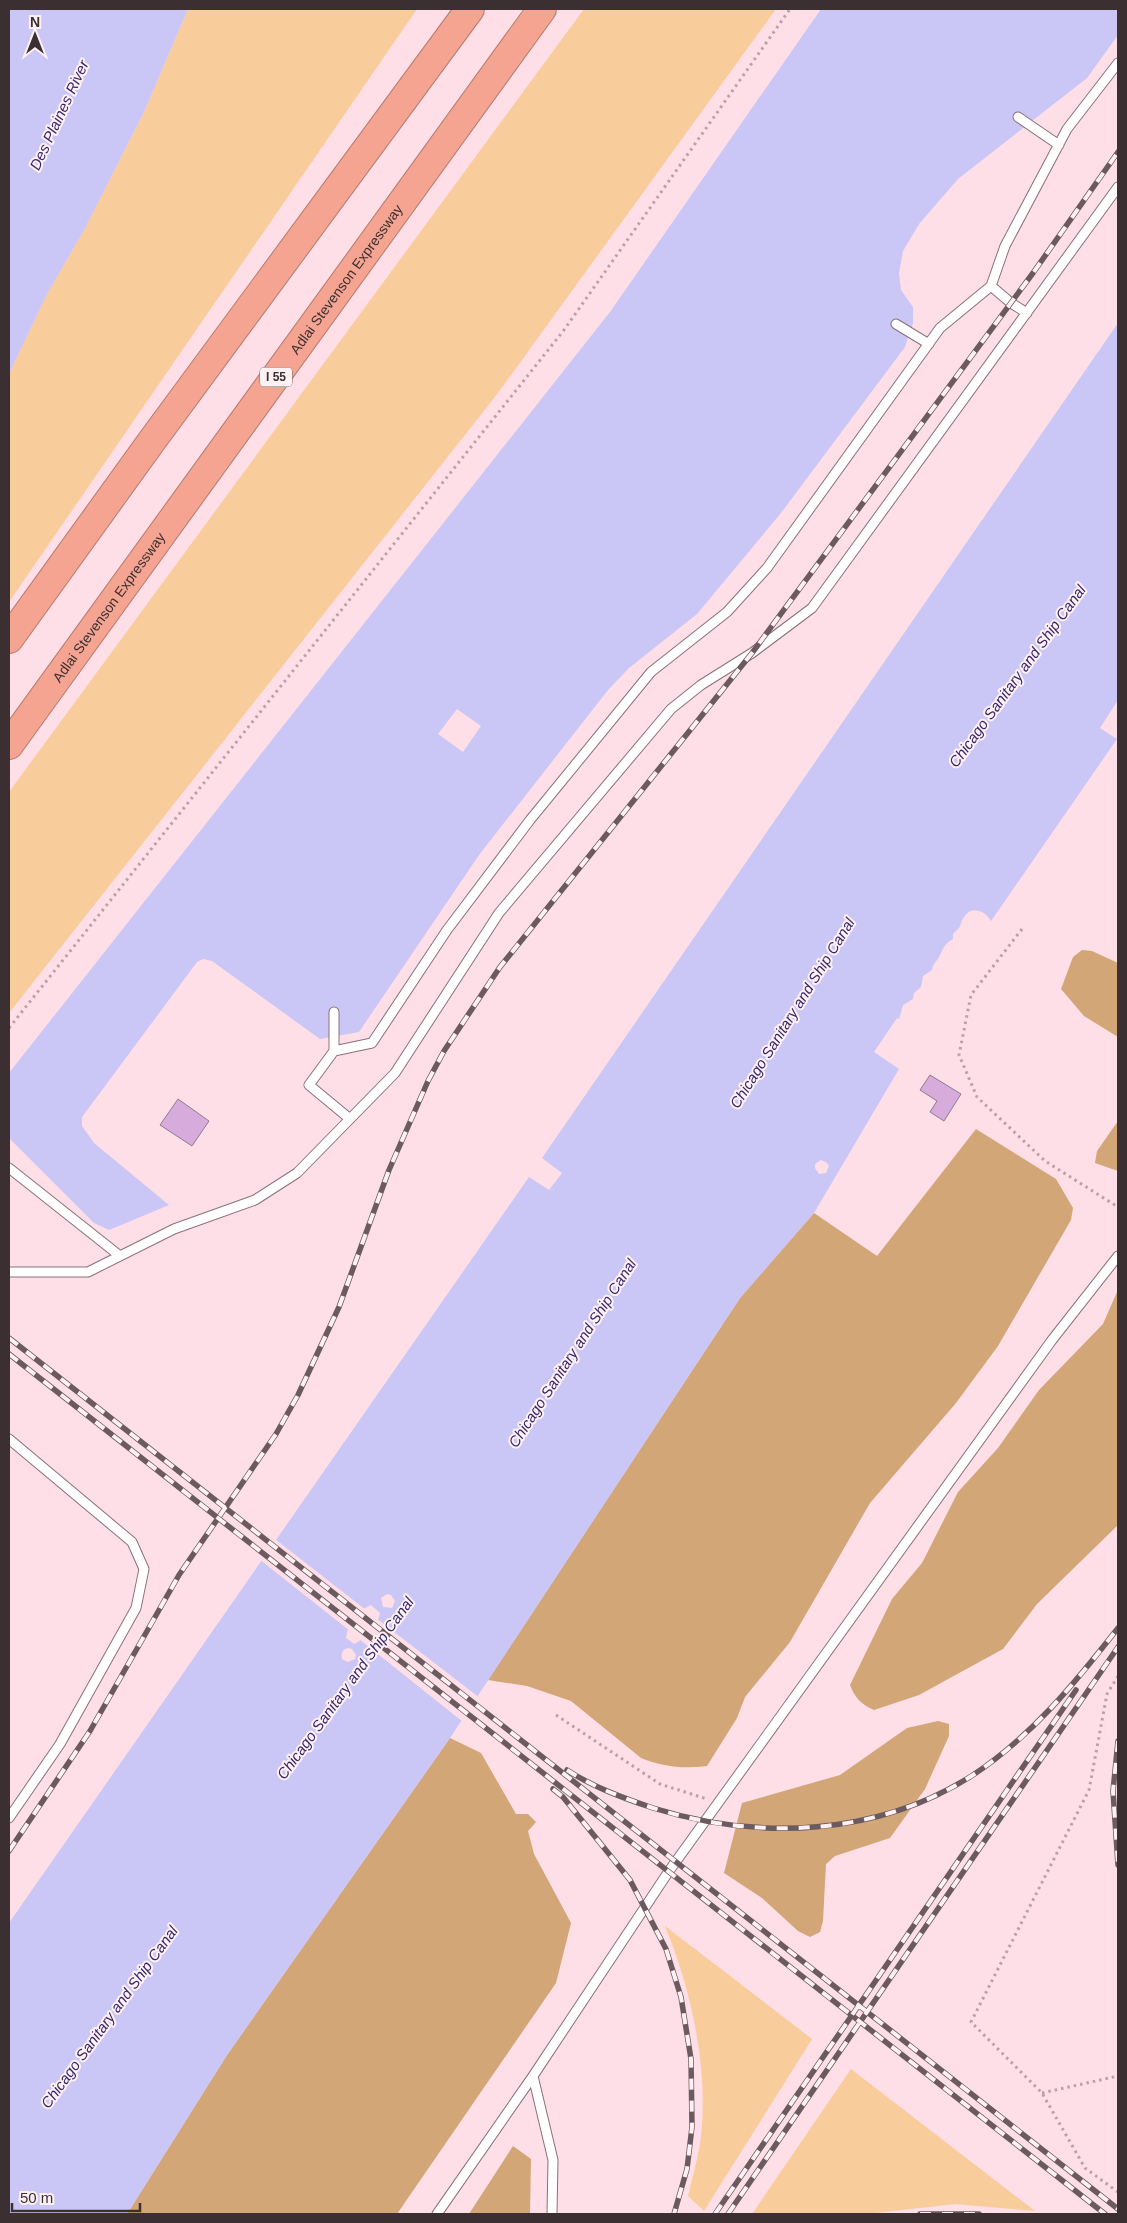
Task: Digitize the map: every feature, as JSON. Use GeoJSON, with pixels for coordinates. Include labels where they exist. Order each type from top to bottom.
{"type":"FeatureCollection","features":[{"type":"Feature","properties":{"kind":"highway"},"geometry":{"type":"LineString","coordinates":[[338,187],[448,9]]}},
{"type":"Feature","properties":{"kind":"highway"},"geometry":{"type":"LineString","coordinates":[[9,639],[150,442],[470,9]]}},
{"type":"Feature","properties":{"kind":"highway","name":"Adlai Stevenson Expressway"},"geometry":{"type":"LineString","coordinates":[[9,745],[542,9]]}},
{"type":"Feature","properties":{"kind":"lane"},"geometry":{"type":"LineString","coordinates":[[334,1051],[372,1043],[447,930],[530,820],[650,672],[727,612],[767,568],[940,328],[991,286],[1005,246],[1067,129],[1118,63]]}},
{"type":"Feature","properties":{"kind":"lane"},"geometry":{"type":"LineString","coordinates":[[1018,117],[1059,145]]}},
{"type":"Feature","properties":{"kind":"lane"},"geometry":{"type":"LineString","coordinates":[[9,1272],[88,1272],[174,1229],[255,1200],[298,1173],[395,1073],[499,913],[671,709],[701,685],[752,653],[812,608],[1118,187]]}},
{"type":"Feature","properties":{"kind":"lane"},"geometry":{"type":"LineString","coordinates":[[991,286],[1011,303],[1027,313]]}},
{"type":"Feature","properties":{"kind":"lane"},"geometry":{"type":"LineString","coordinates":[[896,324],[929,344]]}},
{"type":"Feature","properties":{"kind":"lane"},"geometry":{"type":"LineString","coordinates":[[334,1012],[334,1051],[309,1085],[350,1119]]}},
{"type":"Feature","properties":{"kind":"lane"},"geometry":{"type":"LineString","coordinates":[[9,1168],[120,1256]]}},
{"type":"Feature","properties":{"kind":"lane"},"geometry":{"type":"LineString","coordinates":[[437,2214],[533,2076],[668,1872],[720,1803],[1047,1348],[1118,1256]]}},
{"type":"Feature","properties":{"kind":"lane"},"geometry":{"type":"LineString","coordinates":[[9,1439],[132,1542],[144,1569],[136,1608],[60,1744],[9,1818]]}},
{"type":"Feature","properties":{"kind":"lane"},"geometry":{"type":"LineString","coordinates":[[533,2076],[553,2160],[552,2214]]}},
{"type":"Feature","properties":{"kind":"path"},"geometry":{"type":"LineString","coordinates":[[9,1028],[564,330],[790,9]]}},
{"type":"Feature","properties":{"kind":"path"},"geometry":{"type":"LineString","coordinates":[[1022,929],[971,995],[959,1055],[977,1097],[1046,1161],[1118,1207]]}},
{"type":"Feature","properties":{"kind":"path"},"geometry":{"type":"LineString","coordinates":[[1118,1676],[1107,1694],[1089,1790],[971,2022],[1042,2093],[1086,2168],[1118,2192]]}},
{"type":"Feature","properties":{"kind":"path"},"geometry":{"type":"LineString","coordinates":[[556,1715],[660,1784],[720,1803]]}},
{"type":"Feature","properties":{"kind":"path"},"geometry":{"type":"LineString","coordinates":[[1042,2093],[1118,2076]]}},
{"type":"Feature","properties":{"kind":"shaded area"},"geometry":{"type":"Polygon","coordinates":[[[188,9],[417,9],[9,602],[9,374],[47,294],[83,232],[144,112],[188,9]]]}},
{"type":"Feature","properties":{"kind":"shaded area"},"geometry":{"type":"Polygon","coordinates":[[[584,9],[776,9],[498,393],[9,1013],[9,792],[584,9]]]}},
{"type":"Feature","properties":{"kind":"shaded area"},"geometry":{"type":"Polygon","coordinates":[[[1082,950],[1092,951],[1118,963],[1118,1037],[1084,1016],[1061,989],[1073,957],[1082,950]]]}},
{"type":"Feature","properties":{"kind":"shaded area"},"geometry":{"type":"Polygon","coordinates":[[[1118,1121],[1118,1171],[1095,1163],[1097,1151],[1118,1121]]]}},
{"type":"Feature","properties":{"kind":"shaded area"},"geometry":{"type":"Polygon","coordinates":[[[976,1129],[1056,1179],[1073,1208],[1071,1220],[998,1346],[956,1403],[870,1503],[790,1642],[745,1697],[737,1718],[707,1766],[674,1766],[641,1758],[571,1701],[527,1686],[488,1680],[740,1298],[814,1213],[877,1256],[976,1129]]]}},
{"type":"Feature","properties":{"kind":"shaded area"},"geometry":{"type":"Polygon","coordinates":[[[1117,1292],[1118,1525],[1037,1604],[1003,1649],[919,1695],[874,1710],[865,1705],[856,1697],[850,1685],[892,1599],[922,1563],[958,1492],[998,1448],[1039,1390],[1103,1324],[1117,1292]]]}},
{"type":"Feature","properties":{"kind":"shaded area"},"geometry":{"type":"Polygon","coordinates":[[[938,1721],[949,1724],[949,1736],[925,1789],[890,1838],[835,1856],[826,1864],[823,1921],[820,1932],[810,1937],[798,1931],[762,1898],[724,1873],[742,1803],[840,1775],[907,1728],[938,1721]]]}},
{"type":"Feature","properties":{"kind":"shaded area"},"geometry":{"type":"Polygon","coordinates":[[[450,1738],[481,1753],[516,1814],[528,1814],[536,1822],[528,1831],[534,1854],[571,1923],[556,1983],[397,2214],[127,2214],[227,2055],[450,1738]]]}},
{"type":"Feature","properties":{"kind":"shaded area"},"geometry":{"type":"Polygon","coordinates":[[[665,1926],[812,2039],[704,2211],[688,2196],[700,2144],[703,2090],[700,2061],[691,2005],[675,1951],[665,1926]]]}},
{"type":"Feature","properties":{"kind":"shaded area"},"geometry":{"type":"Polygon","coordinates":[[[851,2069],[1035,2211],[955,2204],[867,2214],[752,2214],[851,2069]]]}},
{"type":"Feature","properties":{"kind":"shaded area"},"geometry":{"type":"Polygon","coordinates":[[[513,2146],[531,2159],[530,2214],[469,2214],[513,2146]]]}},
{"type":"Feature","properties":{"kind":"water","name":"Des Plaines River"},"geometry":{"type":"Polygon","coordinates":[[[9,9],[188,9],[144,112],[83,232],[47,294],[9,374],[9,9]]]}},
{"type":"Feature","properties":{"kind":"water"},"geometry":{"type":"Polygon","coordinates":[[[821,9],[1118,9],[1118,35],[1087,78],[958,179],[919,224],[903,251],[899,273],[901,290],[913,307],[913,323],[905,347],[781,513],[697,614],[629,668],[608,690],[479,855],[359,1032],[320,1039],[212,961],[203,959],[197,962],[82,1117],[82,1126],[94,1143],[169,1205],[109,1230],[94,1223],[9,1138],[9,1073],[610,312],[821,9]],[[457,709],[438,734],[463,752],[481,726],[457,709]]]}},
{"type":"Feature","properties":{"kind":"water","name":"Chicago Sanitary and Ship Canal"},"geometry":{"type":"Polygon","coordinates":[[[1118,323],[1118,700],[1100,728],[1117,739],[991,921],[982,912],[974,910],[967,913],[959,928],[953,934],[953,939],[948,942],[933,965],[932,970],[923,976],[921,987],[914,993],[913,999],[903,1005],[899,1019],[897,1018],[874,1052],[899,1069],[814,1213],[740,1298],[450,1738],[227,2055],[127,2214],[9,2214],[9,1923],[529,1177],[549,1190],[562,1173],[542,1158],[1118,323]],[[821,1160],[815,1164],[819,1174],[826,1173],[829,1166],[827,1163],[821,1160]],[[387,1594],[381,1598],[383,1607],[392,1608],[395,1601],[391,1595],[387,1594]],[[371,1605],[354,1618],[347,1633],[346,1638],[354,1644],[371,1632],[377,1623],[380,1613],[371,1605]],[[344,1649],[342,1659],[348,1662],[355,1659],[356,1655],[352,1649],[344,1649]]]}},
{"type":"Feature","properties":{"kind":"pier"},"geometry":{"type":"Polygon","coordinates":[[[275,1539],[366,1610],[350,1627],[350,1631],[259,1559],[275,1539]]]}},
{"type":"Feature","properties":{"kind":"pier"},"geometry":{"type":"Polygon","coordinates":[[[376,1618],[480,1698],[463,1722],[359,1639],[376,1618]]]}},
{"type":"Feature","properties":{"kind":"building"},"geometry":{"type":"Polygon","coordinates":[[[930,1075],[961,1094],[944,1121],[930,1112],[937,1101],[920,1090],[930,1075]]]}},
{"type":"Feature","properties":{"kind":"building"},"geometry":{"type":"Polygon","coordinates":[[[178,1099],[209,1121],[192,1146],[160,1125],[178,1099]]]}},
{"type":"Feature","properties":{"kind":"railway"},"geometry":{"type":"LineString","coordinates":[[9,1851],[90,1731],[179,1575],[276,1434],[298,1395],[339,1307],[389,1170],[428,1081],[444,1051],[500,967],[752,653],[1033,273],[1118,152]]}},
{"type":"Feature","properties":{"kind":"railway"},"geometry":{"type":"LineString","coordinates":[[9,1338],[1118,2209]]}},
{"type":"Feature","properties":{"kind":"railway"},"geometry":{"type":"LineString","coordinates":[[9,1354],[1105,2214]]}},
{"type":"Feature","properties":{"kind":"railway"},"geometry":{"type":"LineString","coordinates":[[567,1770],[598,1787],[653,1808],[693,1819],[734,1825],[776,1828],[817,1827],[858,1821],[898,1811],[936,1795],[973,1775],[994,1760],[1052,1708],[1118,1628]]}},
{"type":"Feature","properties":{"kind":"railway"},"geometry":{"type":"LineString","coordinates":[[728,2214],[1118,1647]]}},
{"type":"Feature","properties":{"kind":"railway"},"geometry":{"type":"LineString","coordinates":[[715,2214],[1076,1690]]}},
{"type":"Feature","properties":{"kind":"railway"},"geometry":{"type":"LineString","coordinates":[[1118,1741],[1113,1791],[1118,1865]]}},
{"type":"Feature","properties":{"kind":"railway"},"geometry":{"type":"LineString","coordinates":[[553,1789],[563,1797],[630,1880],[666,1949],[681,1997],[691,2059],[692,2127],[687,2169],[674,2214]]}},
{"type":"Feature","properties":{"kind":"railway"},"geometry":{"type":"LineString","coordinates":[[920,2214],[979,2214]]}}]}
